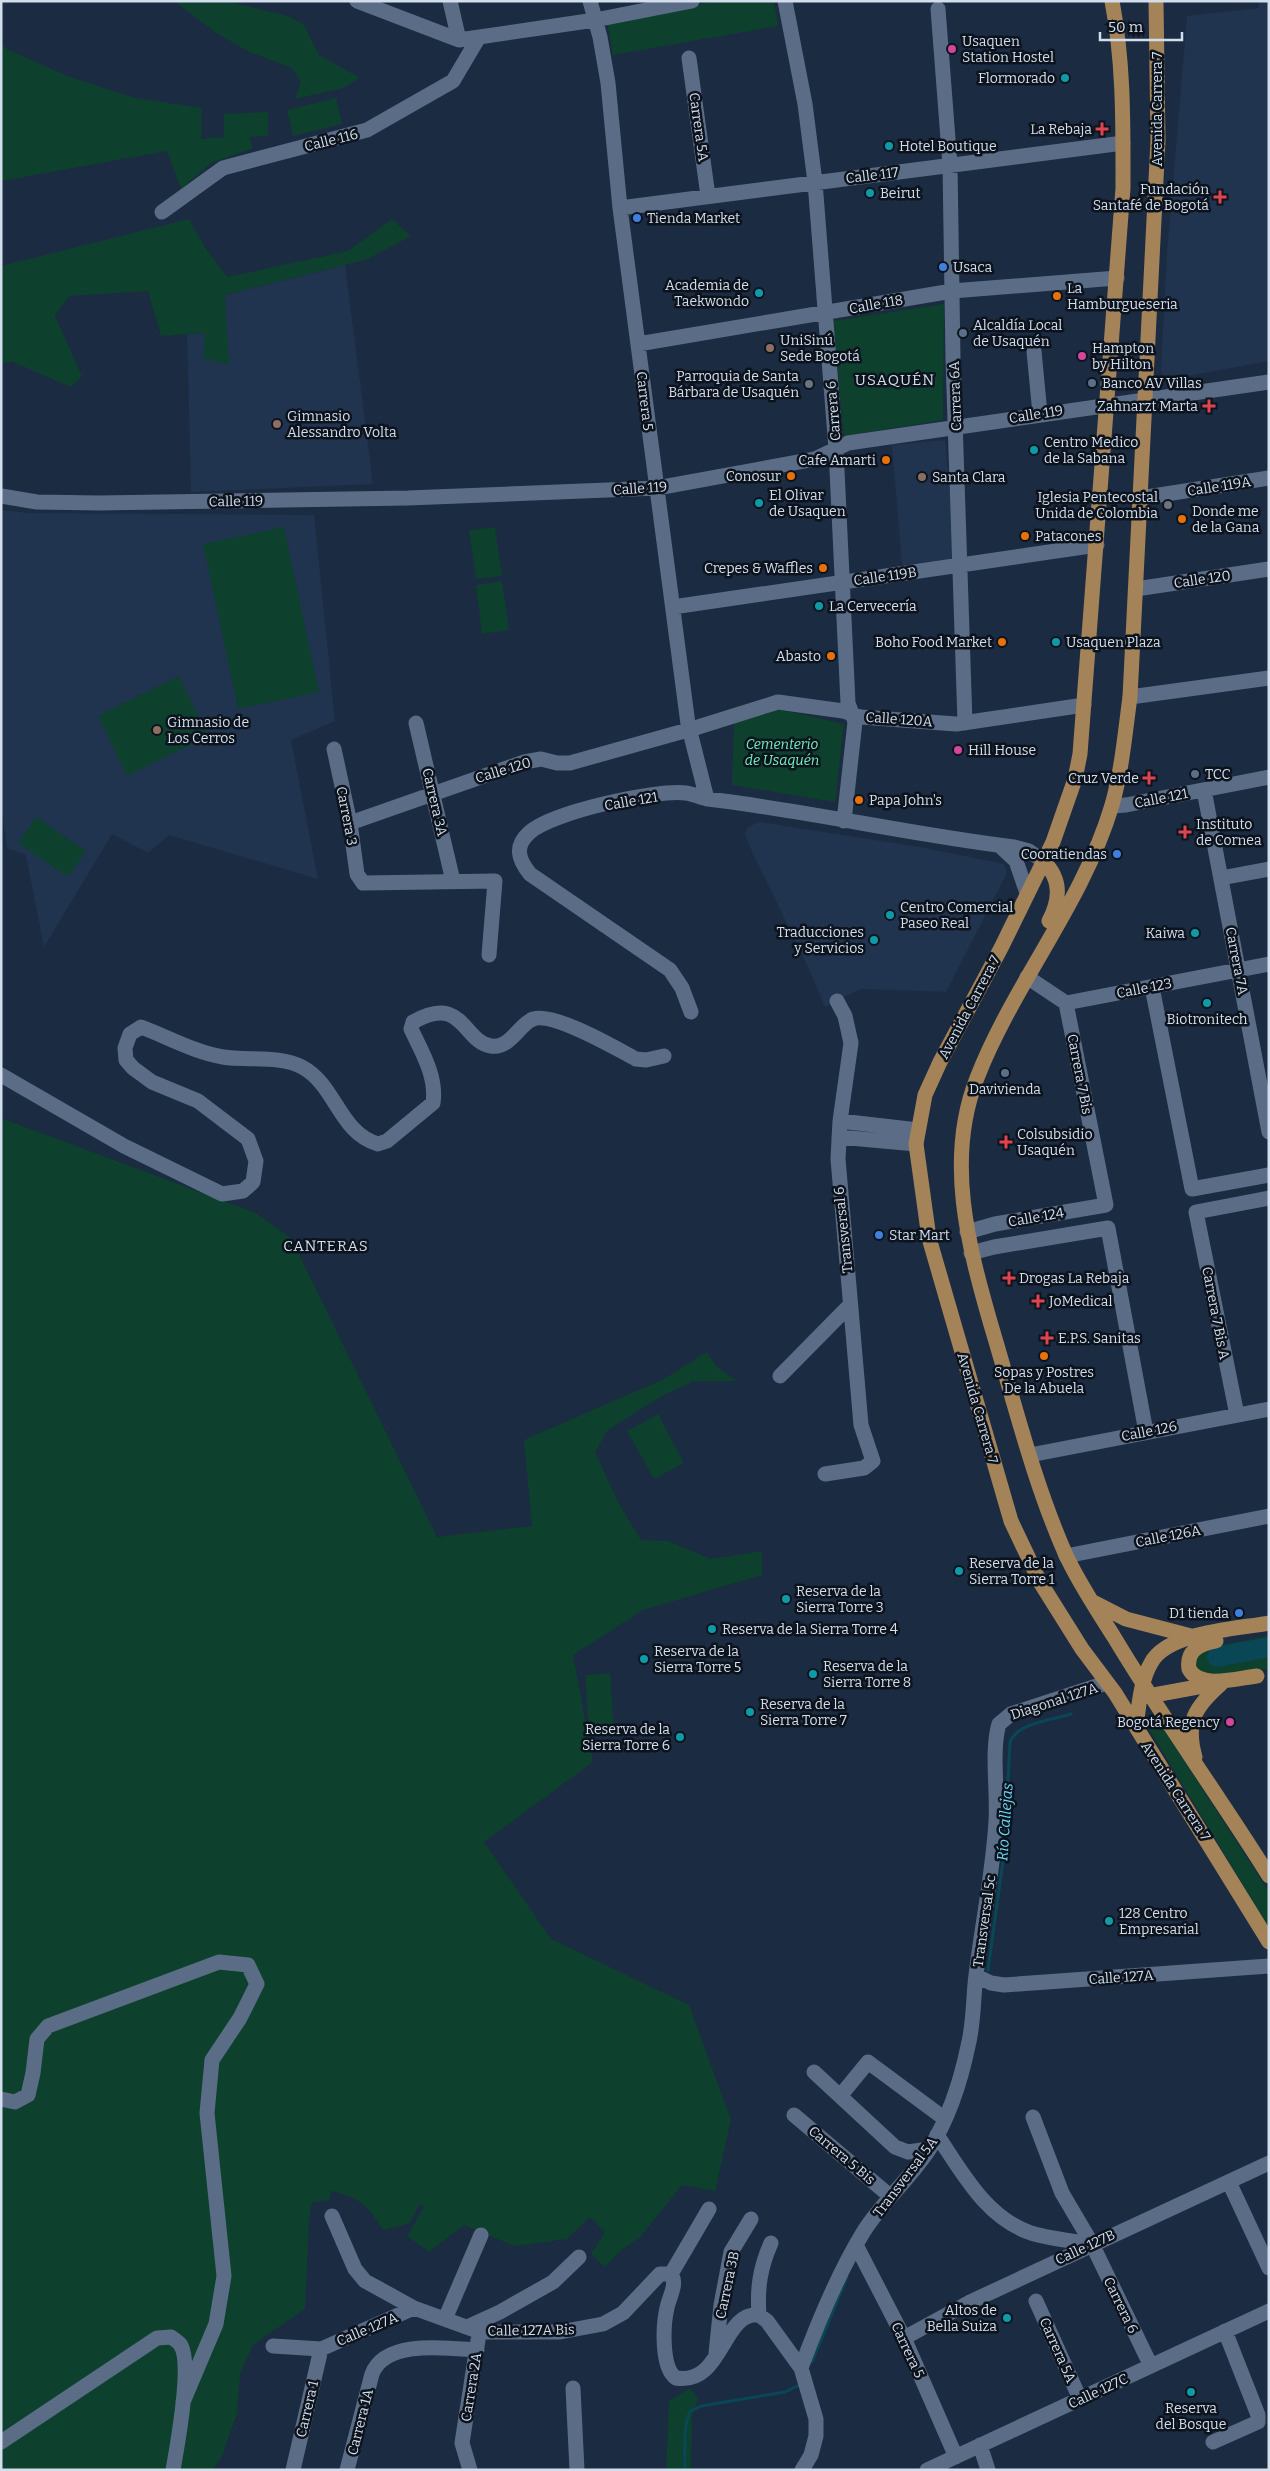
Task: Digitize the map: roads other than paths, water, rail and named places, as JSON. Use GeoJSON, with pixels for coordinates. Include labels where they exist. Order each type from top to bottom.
{"type":"FeatureCollection","features":[{"type":"Feature","properties":{"kind":"main road","name":"Avenida Carrera 7"},"geometry":{"type":"LineString","coordinates":[[1112,1],[1121,54],[1123,143],[1117,278],[1080,754],[1075,778],[1055,836],[1028,893],[940,1062],[926,1096],[917,1137],[926,1219],[931,1246],[1011,1520],[1040,1582],[1082,1650],[1136,1727],[1269,1942]]}},
{"type":"Feature","properties":{"kind":"main road","name":"Avenida Carrera 7"},"geometry":{"type":"LineString","coordinates":[[1158,1],[1158,140],[1136,589],[1130,697],[1120,770],[1112,806],[1074,896],[1027,977],[976,1079],[966,1117],[961,1165],[967,1232],[971,1253],[1030,1455],[1066,1556],[1145,1693],[1198,1768],[1269,1876]]}},
{"type":"Feature","properties":{"kind":"main road"},"geometry":{"type":"LineString","coordinates":[[1012,1007],[1028,964],[1057,906],[1056,886],[1047,865],[1043,861]]}},
{"type":"Feature","properties":{"kind":"main road"},"geometry":{"type":"LineString","coordinates":[[1092,1601],[1126,1619],[1193,1637]]}},
{"type":"Feature","properties":{"kind":"main road"},"geometry":{"type":"LineString","coordinates":[[1136,1727],[1151,1662],[1160,1652],[1172,1644],[1193,1637],[1269,1623]]}},
{"type":"Feature","properties":{"kind":"main road"},"geometry":{"type":"LineString","coordinates":[[1263,1675],[1202,1680],[1191,1673],[1189,1659],[1198,1646],[1269,1631]]}},
{"type":"Feature","properties":{"kind":"main road"},"geometry":{"type":"LineString","coordinates":[[1110,1688],[1145,1693],[1222,1683],[1263,1675]]}},
{"type":"Feature","properties":{"kind":"main road"},"geometry":{"type":"LineString","coordinates":[[1198,1768],[1191,1737],[1194,1717],[1204,1699],[1222,1683]]}},
{"type":"Feature","properties":{"kind":"street"},"geometry":{"type":"LineString","coordinates":[[357,1],[459,40],[594,20],[692,1]]}},
{"type":"Feature","properties":{"kind":"street"},"geometry":{"type":"LineString","coordinates":[[450,1],[459,40]]}},
{"type":"Feature","properties":{"kind":"street","name":"Carrera 5"},"geometry":{"type":"LineString","coordinates":[[590,1],[608,83],[620,208],[689,730],[707,799]]}},
{"type":"Feature","properties":{"kind":"street","name":"Carrera 6"},"geometry":{"type":"LineString","coordinates":[[785,1],[805,104],[815,182],[836,449],[848,703],[855,722],[844,821]]}},
{"type":"Feature","properties":{"kind":"street","name":"Carrera 6A"},"geometry":{"type":"LineString","coordinates":[[938,9],[950,165],[965,724]]}},
{"type":"Feature","properties":{"kind":"street","name":"Calle 116"},"geometry":{"type":"LineString","coordinates":[[162,212],[223,168],[367,130],[453,81],[480,37]]}},
{"type":"Feature","properties":{"kind":"street","name":"Carrera 5A"},"geometry":{"type":"LineString","coordinates":[[689,58],[708,196]]}},
{"type":"Feature","properties":{"kind":"street","name":"Calle 117"},"geometry":{"type":"LineString","coordinates":[[620,208],[1123,143]]}},
{"type":"Feature","properties":{"kind":"street","name":"Calle 118"},"geometry":{"type":"LineString","coordinates":[[638,344],[952,291],[1117,278]]}},
{"type":"Feature","properties":{"kind":"street"},"geometry":{"type":"LineString","coordinates":[[1034,351],[1040,414]]}},
{"type":"Feature","properties":{"kind":"street","name":"Calle 119"},"geometry":{"type":"LineString","coordinates":[[1,496],[37,502],[99,503],[408,498],[657,488],[815,460],[848,443],[1106,404],[1269,382]]}},
{"type":"Feature","properties":{"kind":"street","name":"Calle 119A"},"geometry":{"type":"LineString","coordinates":[[1140,498],[1269,478]]}},
{"type":"Feature","properties":{"kind":"street","name":"Calle 119B"},"geometry":{"type":"LineString","coordinates":[[673,607],[1097,545]]}},
{"type":"Feature","properties":{"kind":"street","name":"Calle 120"},"geometry":{"type":"LineString","coordinates":[[1136,589],[1269,569]]}},
{"type":"Feature","properties":{"kind":"street"},"geometry":{"type":"LineString","coordinates":[[1130,697],[1269,678]]}},
{"type":"Feature","properties":{"kind":"street","name":"Calle 120A"},"geometry":{"type":"LineString","coordinates":[[689,730],[778,702],[851,713],[860,717],[965,724],[1084,705]]}},
{"type":"Feature","properties":{"kind":"street","name":"Carrera 3A"},"geometry":{"type":"LineString","coordinates":[[416,722],[453,881]]}},
{"type":"Feature","properties":{"kind":"street","name":"Calle 120"},"geometry":{"type":"LineString","coordinates":[[350,823],[524,762],[541,759],[556,763],[570,763],[689,730]]}},
{"type":"Feature","properties":{"kind":"street","name":"Carrera 3"},"geometry":{"type":"LineString","coordinates":[[334,749],[350,823],[357,874],[363,883],[453,881]]}},
{"type":"Feature","properties":{"kind":"street","name":"Calle 121"},"geometry":{"type":"LineString","coordinates":[[1112,806],[1126,805],[1269,777]]}},
{"type":"Feature","properties":{"kind":"street","name":"Carrera 7A"},"geometry":{"type":"LineString","coordinates":[[1204,790],[1269,1132]]}},
{"type":"Feature","properties":{"kind":"street","name":"Calle 121"},"geometry":{"type":"LineString","coordinates":[[691,1012],[682,988],[670,970],[530,874],[519,856],[519,847],[525,837],[554,818],[646,796],[685,793],[707,799],[999,845],[1029,851],[1043,861]]}},
{"type":"Feature","properties":{"kind":"street"},"geometry":{"type":"LineString","coordinates":[[999,845],[1016,861],[1028,893]]}},
{"type":"Feature","properties":{"kind":"street"},"geometry":{"type":"LineString","coordinates":[[1221,878],[1269,869]]}},
{"type":"Feature","properties":{"kind":"street"},"geometry":{"type":"LineString","coordinates":[[453,881],[495,881],[489,955]]}},
{"type":"Feature","properties":{"kind":"street","name":"Calle 123"},"geometry":{"type":"LineString","coordinates":[[1066,1003],[1269,964]]}},
{"type":"Feature","properties":{"kind":"street"},"geometry":{"type":"LineString","coordinates":[[1027,977],[1066,1003]]}},
{"type":"Feature","properties":{"kind":"street"},"geometry":{"type":"LineString","coordinates":[[1152,986],[1192,1189],[1269,1174]]}},
{"type":"Feature","properties":{"kind":"street","name":"Transversal 6"},"geometry":{"type":"LineString","coordinates":[[825,1474],[864,1468],[873,1461],[861,1425],[838,1184],[840,1121],[851,1043],[845,1016],[837,1001]]}},
{"type":"Feature","properties":{"kind":"street","name":"Carrera 7 Bis"},"geometry":{"type":"LineString","coordinates":[[1066,1003],[1106,1205]]}},
{"type":"Feature","properties":{"kind":"street"},"geometry":{"type":"LineString","coordinates":[[1,1075],[124,1146],[222,1194],[242,1191],[253,1182],[256,1161],[248,1139],[198,1101],[152,1082],[133,1068],[126,1060],[126,1048],[130,1034],[140,1027],[182,1044],[222,1057],[289,1062],[302,1067],[325,1088],[343,1118],[354,1130],[378,1144],[388,1141],[433,1103],[435,1090],[432,1079],[411,1029],[413,1022],[428,1013],[438,1013],[463,1022],[484,1045],[494,1047],[502,1044],[531,1020],[541,1017],[558,1021],[636,1059],[646,1060],[664,1056]]}},
{"type":"Feature","properties":{"kind":"street"},"geometry":{"type":"LineString","coordinates":[[840,1121],[917,1137]]}},
{"type":"Feature","properties":{"kind":"street"},"geometry":{"type":"LineString","coordinates":[[839,1137],[917,1137]]}},
{"type":"Feature","properties":{"kind":"street","name":"Carrera 7 Bis A"},"geometry":{"type":"LineString","coordinates":[[1236,1415],[1196,1212],[1269,1198]]}},
{"type":"Feature","properties":{"kind":"street","name":"Calle 124"},"geometry":{"type":"LineString","coordinates":[[967,1232],[995,1224],[1106,1205]]}},
{"type":"Feature","properties":{"kind":"street","name":"Calle 124"},"geometry":{"type":"LineString","coordinates":[[971,1253],[994,1247],[1108,1228],[1146,1432]]}},
{"type":"Feature","properties":{"kind":"street"},"geometry":{"type":"LineString","coordinates":[[780,1376],[850,1305]]}},
{"type":"Feature","properties":{"kind":"street","name":"Calle 126"},"geometry":{"type":"LineString","coordinates":[[1030,1455],[1269,1410]]}},
{"type":"Feature","properties":{"kind":"street","name":"Calle 126A"},"geometry":{"type":"LineString","coordinates":[[1066,1556],[1269,1516]]}},
{"type":"Feature","properties":{"kind":"street","name":"Diagonal 127A"},"geometry":{"type":"LineString","coordinates":[[1003,1718],[1110,1688]]}},
{"type":"Feature","properties":{"kind":"street","name":"Transversal 5c"},"geometry":{"type":"LineString","coordinates":[[976,1976],[994,1851],[997,1796],[996,1739],[999,1724],[1003,1718]]}},
{"type":"Feature","properties":{"kind":"street"},"geometry":{"type":"LineString","coordinates":[[1,2099],[15,2102],[28,2095],[33,2074],[37,2039],[48,2026],[219,1962],[248,1965],[257,1984],[240,2018],[212,2060],[207,2113],[224,2276],[216,2324],[183,2402]]}},
{"type":"Feature","properties":{"kind":"street","name":"Calle 127A"},"geometry":{"type":"LineString","coordinates":[[976,1976],[991,1983],[1004,1985],[1269,1966]]}},
{"type":"Feature","properties":{"kind":"street","name":"Transversal 5A"},"geometry":{"type":"LineString","coordinates":[[801,2368],[828,2302],[856,2245],[890,2196],[929,2149],[945,2119],[968,2046],[976,1976]]}},
{"type":"Feature","properties":{"kind":"street"},"geometry":{"type":"LineString","coordinates":[[841,2096],[868,2062],[945,2119]]}},
{"type":"Feature","properties":{"kind":"street"},"geometry":{"type":"LineString","coordinates":[[814,2072],[901,2150],[908,2152],[929,2149]]}},
{"type":"Feature","properties":{"kind":"street","name":"Carrera 5 Bis"},"geometry":{"type":"LineString","coordinates":[[794,2115],[890,2196]]}},
{"type":"Feature","properties":{"kind":"street","name":"Carrera 6"},"geometry":{"type":"LineString","coordinates":[[1033,2117],[1062,2192],[1092,2244],[1151,2366]]}},
{"type":"Feature","properties":{"kind":"street"},"geometry":{"type":"LineString","coordinates":[[937,2135],[971,2185],[1001,2217],[1029,2232],[1092,2244]]}},
{"type":"Feature","properties":{"kind":"street","name":"Calle 127B"},"geometry":{"type":"LineString","coordinates":[[904,2338],[970,2302],[1269,2163]]}},
{"type":"Feature","properties":{"kind":"street"},"geometry":{"type":"LineString","coordinates":[[1229,2182],[1269,2268]]}},
{"type":"Feature","properties":{"kind":"street"},"geometry":{"type":"LineString","coordinates":[[710,2210],[671,2274],[674,2283],[667,2308],[664,2333],[669,2370],[676,2378],[689,2380],[699,2376],[711,2365],[716,2354],[742,2321],[754,2315],[759,2315],[767,2321],[801,2368],[816,2419],[816,2436],[811,2455],[802,2470]]}},
{"type":"Feature","properties":{"kind":"street","name":"Calle 127A Bis"},"geometry":{"type":"LineString","coordinates":[[332,2216],[355,2269],[365,2281],[414,2308],[473,2329],[560,2332],[603,2324],[623,2313],[660,2274],[671,2274]]}},
{"type":"Feature","properties":{"kind":"street","name":"Carrera 3B"},"geometry":{"type":"LineString","coordinates":[[716,2354],[721,2305],[731,2252],[750,2219]]}},
{"type":"Feature","properties":{"kind":"street"},"geometry":{"type":"LineString","coordinates":[[445,2319],[481,2235]]}},
{"type":"Feature","properties":{"kind":"street"},"geometry":{"type":"LineString","coordinates":[[759,2315],[757,2289],[762,2264],[771,2243]]}},
{"type":"Feature","properties":{"kind":"street","name":"Carrera 5"},"geometry":{"type":"LineString","coordinates":[[856,2245],[904,2338],[956,2457]]}},
{"type":"Feature","properties":{"kind":"street"},"geometry":{"type":"LineString","coordinates":[[473,2329],[553,2282],[579,2257]]}},
{"type":"Feature","properties":{"kind":"street","name":"Carrera 5A"},"geometry":{"type":"LineString","coordinates":[[1036,2301],[1080,2399]]}},
{"type":"Feature","properties":{"kind":"street","name":"Calle 127A"},"geometry":{"type":"LineString","coordinates":[[320,2349],[414,2308]]}},
{"type":"Feature","properties":{"kind":"street","name":"Calle 127C"},"geometry":{"type":"LineString","coordinates":[[927,2470],[1269,2311]]}},
{"type":"Feature","properties":{"kind":"street","name":"Carrera 2A"},"geometry":{"type":"LineString","coordinates":[[470,2470],[462,2443],[477,2350],[473,2329]]}},
{"type":"Feature","properties":{"kind":"street"},"geometry":{"type":"LineString","coordinates":[[1213,2442],[1258,2422],[1258,2415],[1226,2331]]}},
{"type":"Feature","properties":{"kind":"street"},"geometry":{"type":"LineString","coordinates":[[1,2442],[157,2338],[171,2337],[180,2344],[185,2357],[183,2402],[173,2470]]}},
{"type":"Feature","properties":{"kind":"street"},"geometry":{"type":"LineString","coordinates":[[273,2346],[320,2349]]}},
{"type":"Feature","properties":{"kind":"street","name":"Carrera 1A"},"geometry":{"type":"LineString","coordinates":[[347,2470],[372,2374],[374,2368],[381,2361],[408,2349],[426,2347],[477,2350]]}},
{"type":"Feature","properties":{"kind":"street","name":"Carrera 1"},"geometry":{"type":"LineString","coordinates":[[293,2470],[320,2349]]}},
{"type":"Feature","properties":{"kind":"street"},"geometry":{"type":"LineString","coordinates":[[573,2388],[577,2470]]}},
{"type":"Feature","properties":{"kind":"street"},"geometry":{"type":"LineString","coordinates":[[980,2445],[988,2470]]}},
{"type":"Feature","properties":{"kind":"waterway","name":"Río Callejas"},"geometry":{"type":"LineString","coordinates":[[1217,1657],[1269,1647]]}},
{"type":"Feature","properties":{"kind":"waterway","name":"Río Callejas"},"geometry":{"type":"LineString","coordinates":[[988,1970],[1004,1854],[1010,1742],[1020,1730],[1028,1726],[1071,1714]]}},
{"type":"Feature","properties":{"kind":"waterway"},"geometry":{"type":"LineString","coordinates":[[812,2362],[847,2277]]}},
{"type":"Feature","properties":{"kind":"waterway"},"geometry":{"type":"LineString","coordinates":[[685,2470],[685,2431],[691,2411],[701,2406],[785,2392],[799,2385]]}},
{"type":"Feature","properties":{"kind":"place","name":"Usaquen Station Hostel"},"geometry":{"type":"Point","coordinates":[952,49]}},
{"type":"Feature","properties":{"kind":"place","name":"Flormorado"},"geometry":{"type":"Point","coordinates":[1065,78]}},
{"type":"Feature","properties":{"kind":"place","name":"La Rebaja"},"geometry":{"type":"Point","coordinates":[1102,129]}},
{"type":"Feature","properties":{"kind":"place","name":"Hotel Boutique"},"geometry":{"type":"Point","coordinates":[889,146]}},
{"type":"Feature","properties":{"kind":"place","name":"Beirut"},"geometry":{"type":"Point","coordinates":[870,193]}},
{"type":"Feature","properties":{"kind":"place","name":"Fundación Santafé de Bogotá"},"geometry":{"type":"Point","coordinates":[1220,197]}},
{"type":"Feature","properties":{"kind":"place","name":"Tienda Market"},"geometry":{"type":"Point","coordinates":[637,218]}},
{"type":"Feature","properties":{"kind":"place","name":"Usaca"},"geometry":{"type":"Point","coordinates":[943,267]}},
{"type":"Feature","properties":{"kind":"place","name":"Academia de Taekwondo"},"geometry":{"type":"Point","coordinates":[759,293]}},
{"type":"Feature","properties":{"kind":"place","name":"La Hamburgueseria"},"geometry":{"type":"Point","coordinates":[1057,296]}},
{"type":"Feature","properties":{"kind":"place","name":"Alcaldía Local de Usaquén"},"geometry":{"type":"Point","coordinates":[963,333]}},
{"type":"Feature","properties":{"kind":"place","name":"UniSinú Sede Bogotá"},"geometry":{"type":"Point","coordinates":[770,348]}},
{"type":"Feature","properties":{"kind":"place","name":"Hampton by Hilton"},"geometry":{"type":"Point","coordinates":[1082,356]}},
{"type":"Feature","properties":{"kind":"place","name":"Banco AV Villas"},"geometry":{"type":"Point","coordinates":[1092,383]}},
{"type":"Feature","properties":{"kind":"place","name":"Parroquia de Santa Bárbara de Usaquén"},"geometry":{"type":"Point","coordinates":[809,384]}},
{"type":"Feature","properties":{"kind":"place","name":"Zahnarzt Marta"},"geometry":{"type":"Point","coordinates":[1209,406]}},
{"type":"Feature","properties":{"kind":"place","name":"Gimnasio Alessandro Volta"},"geometry":{"type":"Point","coordinates":[277,424]}},
{"type":"Feature","properties":{"kind":"place","name":"Centro Medico de la Sabana"},"geometry":{"type":"Point","coordinates":[1034,450]}},
{"type":"Feature","properties":{"kind":"place","name":"Cafe Amarti"},"geometry":{"type":"Point","coordinates":[886,460]}},
{"type":"Feature","properties":{"kind":"place","name":"Conosur"},"geometry":{"type":"Point","coordinates":[791,476]}},
{"type":"Feature","properties":{"kind":"place","name":"Santa Clara"},"geometry":{"type":"Point","coordinates":[922,477]}},
{"type":"Feature","properties":{"kind":"place","name":"El Olivar de Usaquen"},"geometry":{"type":"Point","coordinates":[759,503]}},
{"type":"Feature","properties":{"kind":"place","name":"Iglesia Pentecostal Unida de Colombia"},"geometry":{"type":"Point","coordinates":[1168,505]}},
{"type":"Feature","properties":{"kind":"place","name":"Donde me de la Gana"},"geometry":{"type":"Point","coordinates":[1182,519]}},
{"type":"Feature","properties":{"kind":"place","name":"Patacones"},"geometry":{"type":"Point","coordinates":[1025,536]}},
{"type":"Feature","properties":{"kind":"place","name":"Crepes & Waffles"},"geometry":{"type":"Point","coordinates":[823,568]}},
{"type":"Feature","properties":{"kind":"place","name":"La Cervecería"},"geometry":{"type":"Point","coordinates":[819,606]}},
{"type":"Feature","properties":{"kind":"place","name":"Boho Food Market"},"geometry":{"type":"Point","coordinates":[1002,642]}},
{"type":"Feature","properties":{"kind":"place","name":"Usaquen Plaza"},"geometry":{"type":"Point","coordinates":[1056,642]}},
{"type":"Feature","properties":{"kind":"place","name":"Abasto"},"geometry":{"type":"Point","coordinates":[831,656]}},
{"type":"Feature","properties":{"kind":"place","name":"Gimnasio de Los Cerros"},"geometry":{"type":"Point","coordinates":[157,730]}},
{"type":"Feature","properties":{"kind":"place","name":"Hill House"},"geometry":{"type":"Point","coordinates":[958,750]}},
{"type":"Feature","properties":{"kind":"place","name":"TCC"},"geometry":{"type":"Point","coordinates":[1195,774]}},
{"type":"Feature","properties":{"kind":"place","name":"Cruz Verde"},"geometry":{"type":"Point","coordinates":[1149,778]}},
{"type":"Feature","properties":{"kind":"place","name":"Papa John's"},"geometry":{"type":"Point","coordinates":[859,800]}},
{"type":"Feature","properties":{"kind":"place","name":"Instituto de Cornea"},"geometry":{"type":"Point","coordinates":[1185,832]}},
{"type":"Feature","properties":{"kind":"place","name":"Cooratiendas"},"geometry":{"type":"Point","coordinates":[1117,854]}},
{"type":"Feature","properties":{"kind":"place","name":"Centro Comercial Paseo Real"},"geometry":{"type":"Point","coordinates":[890,915]}},
{"type":"Feature","properties":{"kind":"place","name":"Kaiwa"},"geometry":{"type":"Point","coordinates":[1195,933]}},
{"type":"Feature","properties":{"kind":"place","name":"Traducciones y Servicios"},"geometry":{"type":"Point","coordinates":[874,940]}},
{"type":"Feature","properties":{"kind":"place","name":"Biotronitech"},"geometry":{"type":"Point","coordinates":[1207,1003]}},
{"type":"Feature","properties":{"kind":"place","name":"Davivienda"},"geometry":{"type":"Point","coordinates":[1005,1073]}},
{"type":"Feature","properties":{"kind":"place","name":"Colsubsidio Usaquén"},"geometry":{"type":"Point","coordinates":[1006,1142]}},
{"type":"Feature","properties":{"kind":"place","name":"Star Mart"},"geometry":{"type":"Point","coordinates":[879,1235]}},
{"type":"Feature","properties":{"kind":"place","name":"Drogas La Rebaja"},"geometry":{"type":"Point","coordinates":[1009,1278]}},
{"type":"Feature","properties":{"kind":"place","name":"JoMedical"},"geometry":{"type":"Point","coordinates":[1038,1301]}},
{"type":"Feature","properties":{"kind":"place","name":"E.P.S. Sanitas"},"geometry":{"type":"Point","coordinates":[1047,1338]}},
{"type":"Feature","properties":{"kind":"place","name":"Sopas y Postres De la Abuela"},"geometry":{"type":"Point","coordinates":[1044,1356]}},
{"type":"Feature","properties":{"kind":"place","name":"Reserva de la Sierra Torre 1"},"geometry":{"type":"Point","coordinates":[959,1571]}},
{"type":"Feature","properties":{"kind":"place","name":"Reserva de la Sierra Torre 3"},"geometry":{"type":"Point","coordinates":[786,1599]}},
{"type":"Feature","properties":{"kind":"place","name":"D1 tienda"},"geometry":{"type":"Point","coordinates":[1239,1613]}},
{"type":"Feature","properties":{"kind":"place","name":"Reserva de la Sierra Torre 4"},"geometry":{"type":"Point","coordinates":[712,1629]}},
{"type":"Feature","properties":{"kind":"place","name":"Reserva de la Sierra Torre 5"},"geometry":{"type":"Point","coordinates":[644,1659]}},
{"type":"Feature","properties":{"kind":"place","name":"Reserva de la Sierra Torre 8"},"geometry":{"type":"Point","coordinates":[813,1674]}},
{"type":"Feature","properties":{"kind":"place","name":"Reserva de la Sierra Torre 7"},"geometry":{"type":"Point","coordinates":[750,1712]}},
{"type":"Feature","properties":{"kind":"place","name":"Bogotá Regency"},"geometry":{"type":"Point","coordinates":[1230,1722]}},
{"type":"Feature","properties":{"kind":"place","name":"Reserva de la Sierra Torre 6"},"geometry":{"type":"Point","coordinates":[680,1737]}},
{"type":"Feature","properties":{"kind":"place","name":"128 Centro Empresarial"},"geometry":{"type":"Point","coordinates":[1109,1921]}},
{"type":"Feature","properties":{"kind":"place","name":"Altos de Bella Suiza"},"geometry":{"type":"Point","coordinates":[1007,2318]}},
{"type":"Feature","properties":{"kind":"place","name":"Reserva del Bosque"},"geometry":{"type":"Point","coordinates":[1191,2392]}},
{"type":"Feature","properties":{"kind":"district","name":"USAQUÉN"},"geometry":{"type":"Point","coordinates":[895,380]}},
{"type":"Feature","properties":{"kind":"district","name":"CANTERAS"},"geometry":{"type":"Point","coordinates":[326,1246]}},
{"type":"Feature","properties":{"kind":"park label","name":"Cementerio de Usaquén"},"geometry":{"type":"Point","coordinates":[782,752]}}]}
